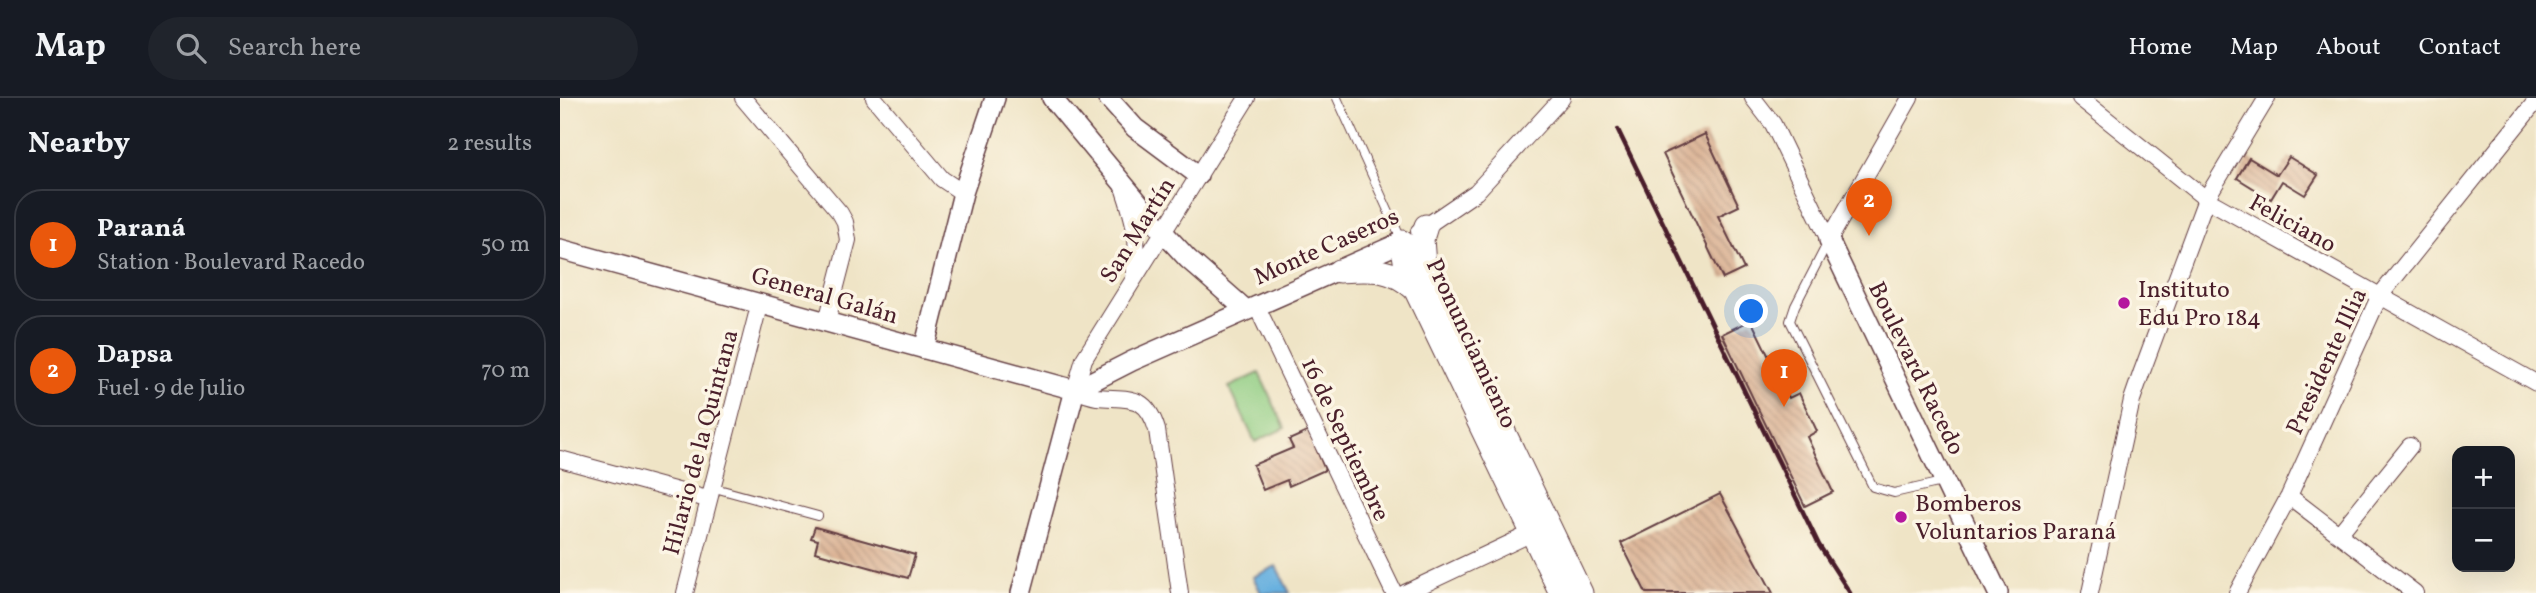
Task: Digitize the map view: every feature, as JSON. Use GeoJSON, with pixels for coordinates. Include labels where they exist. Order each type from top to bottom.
{"type":"FeatureCollection","features":[{"type":"Feature","properties":{"kind":"main road"},"geometry":{"type":"LineString","coordinates":[[1424,265],[1422,239],[1426,226]]}},
{"type":"Feature","properties":{"kind":"main road","name":"Pronunciamiento"},"geometry":{"type":"LineString","coordinates":[[1402,242],[1424,265],[1581,593]]}},
{"type":"Feature","properties":{"kind":"main road","name":"Pronunciamiento"},"geometry":{"type":"LineString","coordinates":[[1402,242],[1407,272],[1561,593]]}},
{"type":"Feature","properties":{"kind":"main road"},"geometry":{"type":"LineString","coordinates":[[1339,271],[1392,272],[1415,289]]}},
{"type":"Feature","properties":{"kind":"street"},"geometry":{"type":"LineString","coordinates":[[743,98],[845,222],[848,240],[827,321]]}},
{"type":"Feature","properties":{"kind":"street"},"geometry":{"type":"LineString","coordinates":[[874,98],[942,179],[962,193]]}},
{"type":"Feature","properties":{"kind":"street"},"geometry":{"type":"LineString","coordinates":[[925,349],[962,193],[995,98]]}},
{"type":"Feature","properties":{"kind":"street"},"geometry":{"type":"LineString","coordinates":[[1052,98],[1188,259],[1251,307]]}},
{"type":"Feature","properties":{"kind":"street"},"geometry":{"type":"LineString","coordinates":[[1108,98],[1135,128],[1198,175]]}},
{"type":"Feature","properties":{"kind":"street","name":"San Martín"},"geometry":{"type":"LineString","coordinates":[[1075,390],[1084,359],[1247,98]]}},
{"type":"Feature","properties":{"kind":"street","name":"Monte Caseros"},"geometry":{"type":"LineString","coordinates":[[1075,390],[1251,307],[1402,242],[1476,192],[1562,98]]}},
{"type":"Feature","properties":{"kind":"street"},"geometry":{"type":"LineString","coordinates":[[1753,98],[1773,124],[1829,240]]}},
{"type":"Feature","properties":{"kind":"street"},"geometry":{"type":"LineString","coordinates":[[1829,240],[1910,98]]}},
{"type":"Feature","properties":{"kind":"street","name":"Feliciano"},"geometry":{"type":"LineString","coordinates":[[2080,98],[2206,200],[2536,383]]}},
{"type":"Feature","properties":{"kind":"street"},"geometry":{"type":"LineString","coordinates":[[2090,593],[2132,400],[2206,200],[2267,98]]}},
{"type":"Feature","properties":{"kind":"street","name":"Presidente Illia"},"geometry":{"type":"LineString","coordinates":[[2237,593],[2289,496],[2379,297],[2536,101]]}},
{"type":"Feature","properties":{"kind":"street"},"geometry":{"type":"LineString","coordinates":[[1121,181],[1132,215],[1138,247],[1132,282]]}},
{"type":"Feature","properties":{"kind":"street","name":"Boulevard Racedo"},"geometry":{"type":"LineString","coordinates":[[1829,240],[1998,593]]}},
{"type":"Feature","properties":{"kind":"street","name":"General Galán"},"geometry":{"type":"LineString","coordinates":[[560,248],[1075,390]]}},
{"type":"Feature","properties":{"kind":"street","name":"Hilario de la Quintana"},"geometry":{"type":"LineString","coordinates":[[685,593],[760,302]]}},
{"type":"Feature","properties":{"kind":"street","name":"16 de Septiembre"},"geometry":{"type":"LineString","coordinates":[[1251,307],[1394,593]]}},
{"type":"Feature","properties":{"kind":"street"},"geometry":{"type":"LineString","coordinates":[[1021,593],[1075,390],[1095,397],[1136,401],[1146,406],[1151,413],[1157,430],[1180,593]]}},
{"type":"Feature","properties":{"kind":"street"},"geometry":{"type":"LineString","coordinates":[[2339,534],[2410,446]]}},
{"type":"Feature","properties":{"kind":"street"},"geometry":{"type":"LineString","coordinates":[[560,459],[709,493]]}},
{"type":"Feature","properties":{"kind":"street"},"geometry":{"type":"LineString","coordinates":[[2289,496],[2415,593]]}},
{"type":"Feature","properties":{"kind":"street"},"geometry":{"type":"LineString","coordinates":[[1405,593],[1532,533]]}},
{"type":"Feature","properties":{"kind":"lane"},"geometry":{"type":"LineString","coordinates":[[1337,98],[1402,242]]}},
{"type":"Feature","properties":{"kind":"lane"},"geometry":{"type":"LineString","coordinates":[[1829,240],[1790,321],[1873,486],[1894,493],[1945,482]]}},
{"type":"Feature","properties":{"kind":"lane"},"geometry":{"type":"LineString","coordinates":[[709,493],[818,516]]}},
{"type":"Feature","properties":{"kind":"green space"},"geometry":{"type":"Polygon","coordinates":[[[1259,373],[1285,428],[1255,442],[1229,387],[1259,373]]]}},
{"type":"Feature","properties":{"kind":"water"},"geometry":{"type":"Polygon","coordinates":[[[1276,566],[1290,593],[1261,593],[1253,577],[1276,566]]]}},
{"type":"Feature","properties":{"kind":"building"},"geometry":{"type":"Polygon","coordinates":[[[1705,134],[1739,206],[1718,216],[1744,269],[1723,279],[1663,154],[1705,134]]]}},
{"type":"Feature","properties":{"kind":"building"},"geometry":{"type":"Polygon","coordinates":[[[2289,157],[2318,175],[2305,195],[2282,181],[2271,199],[2237,178],[2249,158],[2277,175],[2289,157]]]}},
{"type":"Feature","properties":{"kind":"building"},"geometry":{"type":"Polygon","coordinates":[[[1751,320],[1789,398],[1799,393],[1817,431],[1807,437],[1833,492],[1805,506],[1722,334],[1751,320]]]}},
{"type":"Feature","properties":{"kind":"building"},"geometry":{"type":"Polygon","coordinates":[[[1309,431],[1325,470],[1289,486],[1287,480],[1263,490],[1253,465],[1293,448],[1289,440],[1309,431]]]}},
{"type":"Feature","properties":{"kind":"building"},"geometry":{"type":"Polygon","coordinates":[[[1720,494],[1773,593],[1646,593],[1621,543],[1720,494]]]}},
{"type":"Feature","properties":{"kind":"building"},"geometry":{"type":"Polygon","coordinates":[[[815,527],[915,555],[908,578],[815,552],[818,540],[811,538],[815,527]]]}},
{"type":"Feature","properties":{"kind":"railway"},"geometry":{"type":"LineString","coordinates":[[1618,130],[1819,545],[1850,593]]}},
{"type":"Feature","properties":{"kind":"place","name":"Dapsa"},"geometry":{"type":"Point","coordinates":[1869,236]}},
{"type":"Feature","properties":{"kind":"place","name":"Instituto Edu Pro 184"},"geometry":{"type":"Point","coordinates":[2124,303]}},
{"type":"Feature","properties":{"kind":"place","name":"Paraná"},"geometry":{"type":"Point","coordinates":[1784,407]}},
{"type":"Feature","properties":{"kind":"place","name":"Bomberos Voluntarios Paraná"},"geometry":{"type":"Point","coordinates":[1901,517]}}]}
